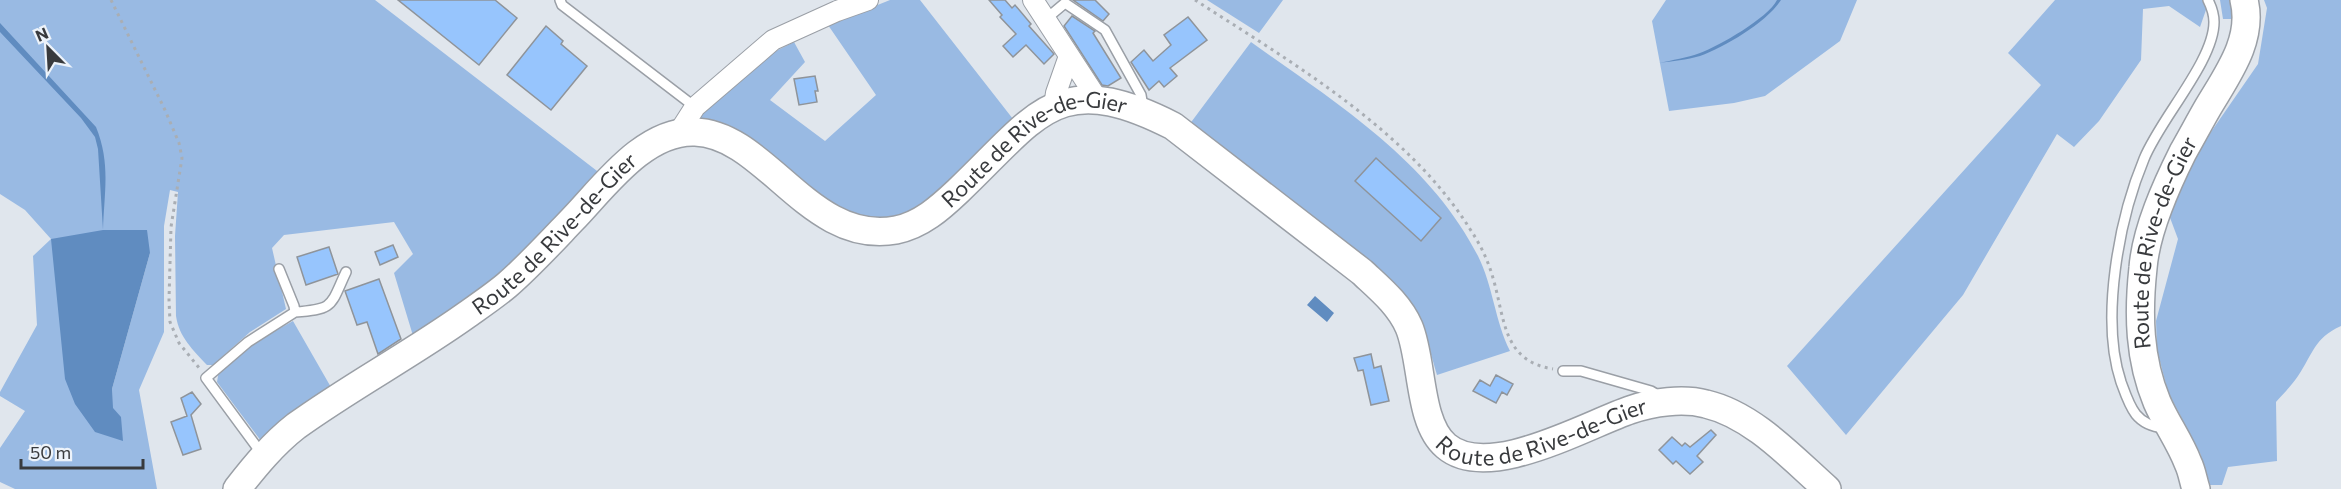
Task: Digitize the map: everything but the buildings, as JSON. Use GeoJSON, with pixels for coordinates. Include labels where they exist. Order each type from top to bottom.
{"type":"FeatureCollection","features":[{"type":"Feature","properties":{"kind":"main road","name":"Route de Rive-de-Gier"},"geometry":{"type":"LineString","coordinates":[[2196,489],[2188,462],[2147,375],[2141,349],[2140,311],[2143,265],[2165,189],[2206,110],[2233,67],[2245,35],[2247,12],[2244,0]]}},
{"type":"Feature","properties":{"kind":"main road","name":"Route de Rive-de-Gier"},"geometry":{"type":"LineString","coordinates":[[237,489],[264,456],[295,427],[443,332],[506,286],[624,165],[656,142],[679,132],[698,131],[723,138],[744,151],[799,196],[829,217],[850,227],[883,231],[907,227],[935,212],[1009,138],[1037,115],[1066,102],[1098,100],[1143,111],[1173,126],[1362,272],[1389,298],[1400,311],[1408,326],[1417,350],[1429,418],[1446,446],[1463,455],[1484,458],[1508,456],[1553,441],[1631,409],[1684,401],[1706,404],[1729,412],[1759,431],[1827,489]]}},
{"type":"Feature","properties":{"kind":"street"},"geometry":{"type":"LineString","coordinates":[[679,132],[695,107],[773,40],[837,11],[868,0]]}},
{"type":"Feature","properties":{"kind":"street"},"geometry":{"type":"LineString","coordinates":[[1033,0],[1098,100]]}},
{"type":"Feature","properties":{"kind":"street"},"geometry":{"type":"LineString","coordinates":[[1054,106],[1056,93],[1069,56]]}},
{"type":"Feature","properties":{"kind":"lane"},"geometry":{"type":"LineString","coordinates":[[560,0],[562,5],[695,107]]}},
{"type":"Feature","properties":{"kind":"lane"},"geometry":{"type":"LineString","coordinates":[[2170,428],[2152,426],[2139,419],[2129,405],[2114,349],[2113,311],[2116,267],[2123,227],[2144,159],[2160,126],[2205,55],[2214,21],[2208,0]]}},
{"type":"Feature","properties":{"kind":"lane"},"geometry":{"type":"LineString","coordinates":[[1046,19],[1065,3],[1105,30],[1142,95],[1143,111]]}},
{"type":"Feature","properties":{"kind":"lane"},"geometry":{"type":"LineString","coordinates":[[279,269],[295,312]]}},
{"type":"Feature","properties":{"kind":"lane"},"geometry":{"type":"LineString","coordinates":[[264,456],[207,378],[248,342],[295,312],[320,310],[328,306],[346,272]]}},
{"type":"Feature","properties":{"kind":"lane"},"geometry":{"type":"LineString","coordinates":[[1563,371],[1581,371],[1651,391],[1668,402]]}},
{"type":"Feature","properties":{"kind":"path"},"geometry":{"type":"LineString","coordinates":[[111,0],[179,143],[182,158],[171,227],[170,322],[179,343],[207,378]]}},
{"type":"Feature","properties":{"kind":"path"},"geometry":{"type":"LineString","coordinates":[[1195,0],[1306,74],[1371,122],[1411,156],[1451,201],[1481,247],[1493,277],[1505,329],[1517,352],[1540,367],[1563,371]]}},
{"type":"Feature","properties":{"kind":"shaded area"},"geometry":{"type":"Polygon","coordinates":[[[0,0],[375,0],[601,174],[504,276],[414,339],[394,273],[413,254],[394,222],[284,235],[272,248],[286,309],[250,332],[213,365],[207,365],[183,337],[176,316],[175,236],[178,192],[170,190],[164,226],[164,332],[139,390],[157,489],[15,489],[0,482],[0,448],[25,411],[0,396],[0,392],[37,325],[33,256],[51,239],[25,210],[0,194],[0,0]],[[103,230],[113,408],[112,389],[150,253],[103,230]]]}},
{"type":"Feature","properties":{"kind":"shaded area"},"geometry":{"type":"Polygon","coordinates":[[[890,0],[920,0],[1013,119],[982,154],[919,211],[879,221],[847,214],[735,134],[699,119],[698,113],[768,55],[794,42],[805,62],[770,100],[825,141],[876,95],[828,25],[890,0]]]}},
{"type":"Feature","properties":{"kind":"shaded area"},"geometry":{"type":"Polygon","coordinates":[[[1207,0],[1283,0],[1259,33],[1207,0]]]}},
{"type":"Feature","properties":{"kind":"shaded area"},"geometry":{"type":"Polygon","coordinates":[[[1666,0],[1857,0],[1840,41],[1765,96],[1734,103],[1669,111],[1652,21],[1666,0]]]}},
{"type":"Feature","properties":{"kind":"shaded area"},"geometry":{"type":"Polygon","coordinates":[[[1777,0],[1781,0],[1766,17],[1721,47],[1695,57],[1659,63],[1695,55],[1719,44],[1754,23],[1777,0]]]}},
{"type":"Feature","properties":{"kind":"shaded area"},"geometry":{"type":"Polygon","coordinates":[[[2055,0],[2202,0],[2207,7],[2200,27],[2169,6],[2143,9],[2141,60],[2099,121],[2074,147],[2057,134],[1963,295],[1846,435],[1787,366],[2041,85],[2008,53],[2055,0]]]}},
{"type":"Feature","properties":{"kind":"shaded area"},"geometry":{"type":"Polygon","coordinates":[[[2220,0],[2231,0],[2232,19],[2223,19],[2220,0]]]}},
{"type":"Feature","properties":{"kind":"shaded area"},"geometry":{"type":"Polygon","coordinates":[[[2264,0],[2341,0],[2341,326],[2319,341],[2296,379],[2276,402],[2277,461],[2228,467],[2222,485],[2210,485],[2200,453],[2168,392],[2157,350],[2156,321],[2178,239],[2169,215],[2195,155],[2258,64],[2267,8],[2264,0]]]}},
{"type":"Feature","properties":{"kind":"shaded area"},"geometry":{"type":"Polygon","coordinates":[[[0,23],[96,127],[104,153],[105,166],[103,230],[98,149],[95,137],[81,118],[0,32],[0,23]]]}},
{"type":"Feature","properties":{"kind":"shaded area"},"geometry":{"type":"Polygon","coordinates":[[[1251,42],[1378,136],[1434,191],[1458,222],[1478,256],[1510,351],[1437,375],[1422,328],[1412,307],[1397,285],[1189,125],[1251,42]]]}},
{"type":"Feature","properties":{"kind":"shaded area"},"geometry":{"type":"Polygon","coordinates":[[[103,230],[147,230],[150,253],[112,389],[113,408],[121,417],[123,441],[95,432],[75,404],[65,379],[51,239],[103,230]]]}},
{"type":"Feature","properties":{"kind":"shaded area"},"geometry":{"type":"Polygon","coordinates":[[[1315,296],[1334,313],[1327,322],[1307,305],[1315,296]]]}},
{"type":"Feature","properties":{"kind":"shaded area"},"geometry":{"type":"Polygon","coordinates":[[[293,321],[332,389],[261,441],[217,382],[219,370],[255,342],[293,321]]]}}]}
